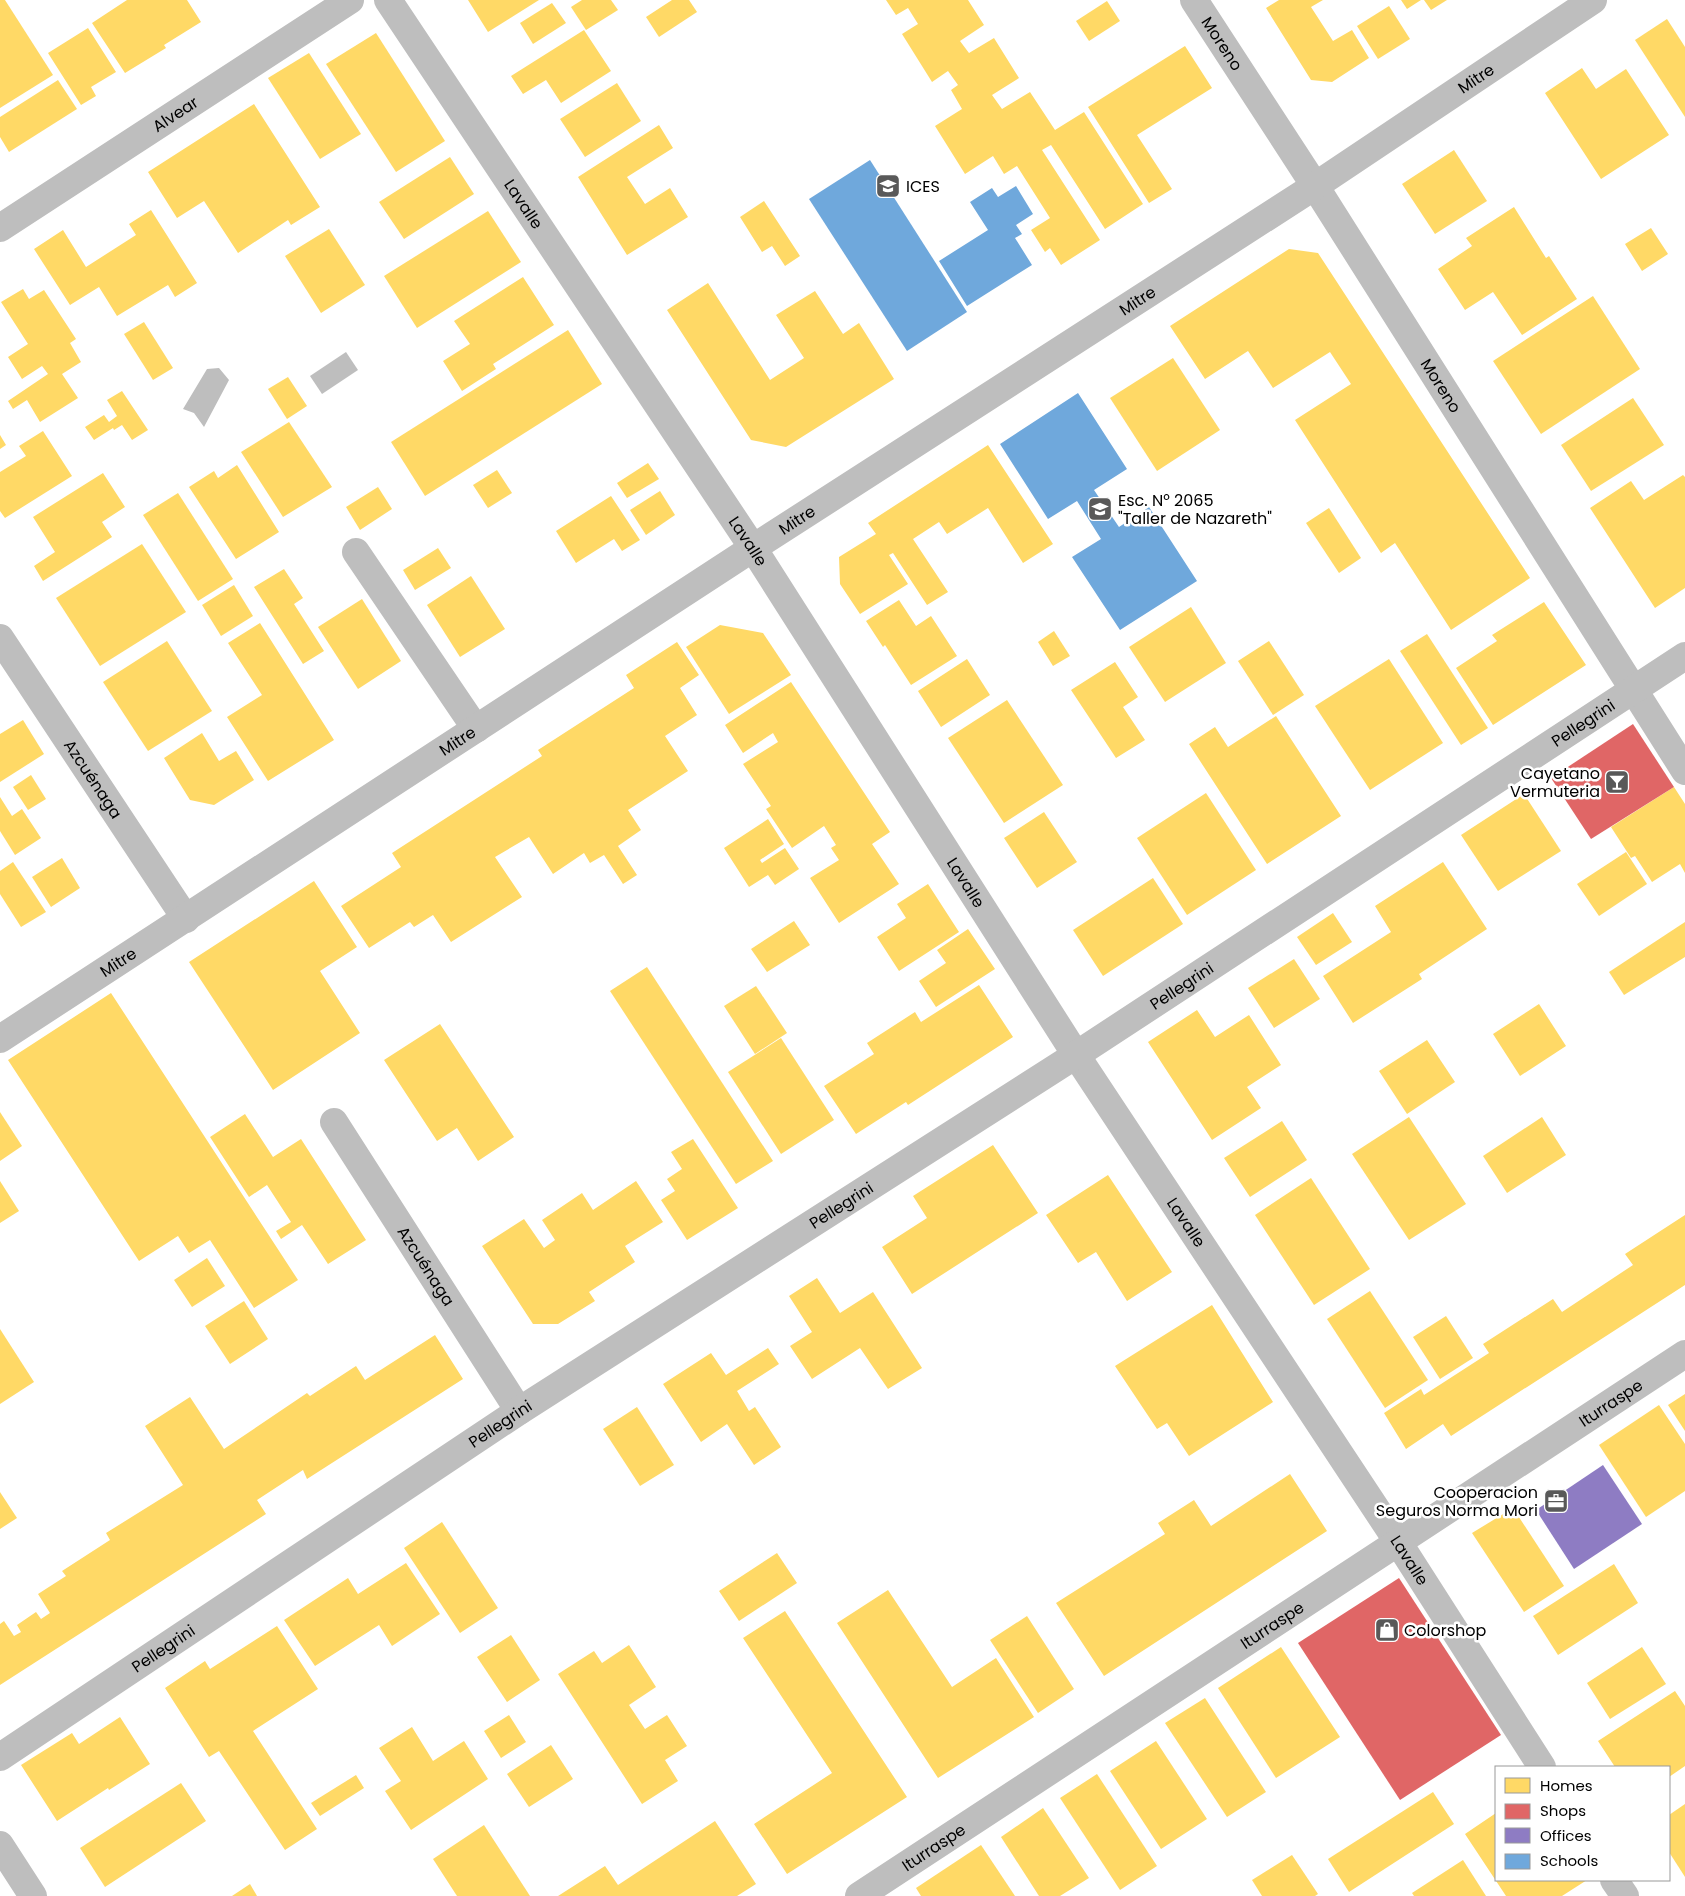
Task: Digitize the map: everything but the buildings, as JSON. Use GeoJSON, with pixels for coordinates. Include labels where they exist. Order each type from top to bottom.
{"type":"FeatureCollection","features":[{"type":"Feature","properties":{"kind":"street","name":"Alvear"},"geometry":{"type":"LineString","coordinates":[[0,228],[350,0]]}},
{"type":"Feature","properties":{"kind":"street","name":"Lavalle"},"geometry":{"type":"LineString","coordinates":[[388,0],[752,548],[1076,1055],[1398,1542],[1541,1766]]}},
{"type":"Feature","properties":{"kind":"street","name":"Moreno"},"geometry":{"type":"LineString","coordinates":[[1194,0],[1315,186],[1685,771]]}},
{"type":"Feature","properties":{"kind":"street","name":"Mitre"},"geometry":{"type":"LineString","coordinates":[[0,1039],[752,548],[1315,186],[1593,0]]}},
{"type":"Feature","properties":{"kind":"street"},"geometry":{"type":"LineString","coordinates":[[356,552],[476,729]]}},
{"type":"Feature","properties":{"kind":"street","name":"Azcuénaga"},"geometry":{"type":"LineString","coordinates":[[0,638],[186,919]]}},
{"type":"Feature","properties":{"kind":"street","name":"Pellegrini"},"geometry":{"type":"LineString","coordinates":[[0,1757],[519,1411],[1076,1055],[1685,656]]}},
{"type":"Feature","properties":{"kind":"street","name":"Azcuénaga"},"geometry":{"type":"LineString","coordinates":[[334,1122],[519,1411]]}},
{"type":"Feature","properties":{"kind":"street","name":"Iturraspe"},"geometry":{"type":"LineString","coordinates":[[859,1896],[1685,1354]]}},
{"type":"Feature","properties":{"kind":"street"},"geometry":{"type":"LineString","coordinates":[[0,1845],[33,1896]]}},
{"type":"Feature","properties":{"kind":"street"},"geometry":{"type":"LineString","coordinates":[[1615,1881],[1625,1896]]}},
{"type":"Feature","properties":{"kind":"shaded area"},"geometry":{"type":"Polygon","coordinates":[[[346,352],[358,370],[322,394],[310,376],[346,352]]]}},
{"type":"Feature","properties":{"kind":"shaded area"},"geometry":{"type":"Polygon","coordinates":[[[219,368],[229,380],[204,427],[194,413],[183,409],[207,369],[219,368]]]}},
{"type":"Feature","properties":{"kind":"place","name":"ICES"},"geometry":{"type":"Point","coordinates":[888,186]}},
{"type":"Feature","properties":{"kind":"place","name":"Esc. N° 2065 \"Taller de Nazareth\""},"geometry":{"type":"Point","coordinates":[1100,509]}},
{"type":"Feature","properties":{"kind":"place","name":"Cayetano Vermuteria"},"geometry":{"type":"Point","coordinates":[1617,782]}},
{"type":"Feature","properties":{"kind":"place","name":"Cooperacion Seguros Norma Mori"},"geometry":{"type":"Point","coordinates":[1556,1501]}},
{"type":"Feature","properties":{"kind":"place","name":"Colorshop"},"geometry":{"type":"Point","coordinates":[1387,1630]}}]}
